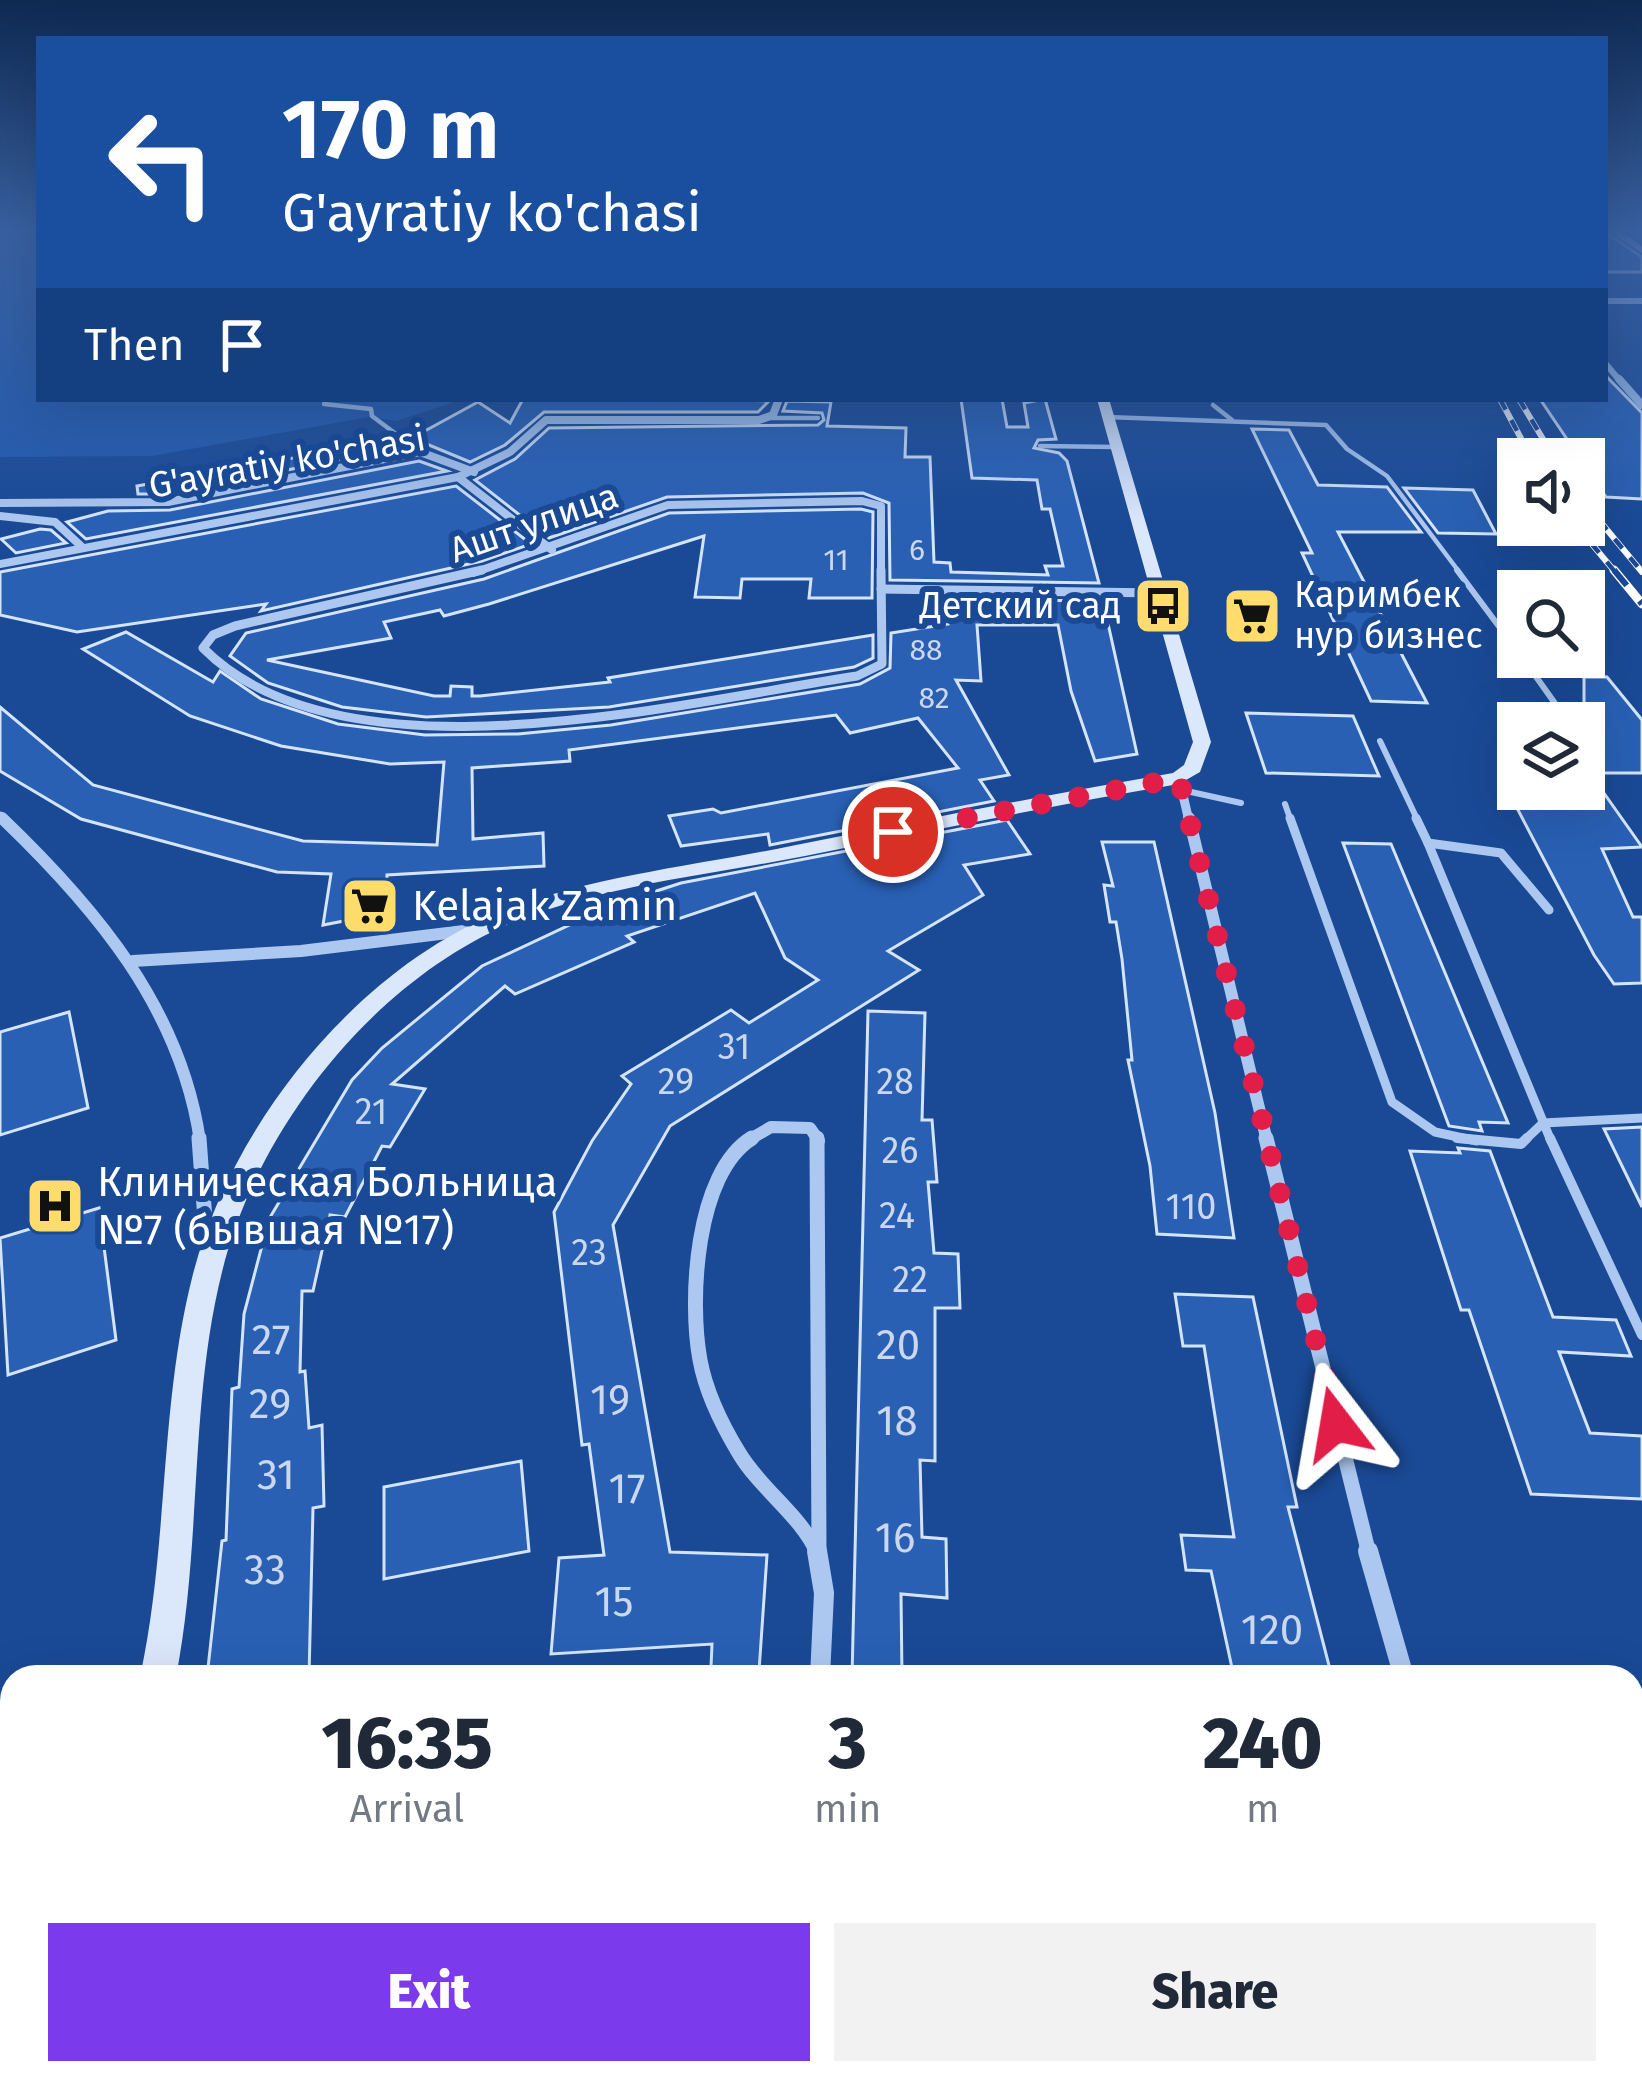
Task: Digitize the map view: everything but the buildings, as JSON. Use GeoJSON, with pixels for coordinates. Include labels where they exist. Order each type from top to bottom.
{"type":"FeatureCollection","features":[{"type":"Feature","properties":{"kind":"main road"},"geometry":{"type":"LineString","coordinates":[[160,1665],[177,1561],[190,1384],[207,1274],[227,1209],[253,1155],[316,1063],[396,990],[480,929],[670,875],[1180,784],[1193,768],[1202,742],[1105,408]]}},
{"type":"Feature","properties":{"kind":"street"},"geometry":{"type":"LineString","coordinates":[[1608,366],[1642,405]]}},
{"type":"Feature","properties":{"kind":"street"},"geometry":{"type":"LineString","coordinates":[[768,418],[777,402]]}},
{"type":"Feature","properties":{"kind":"street","name":"G'ayratiy ko'chasi"},"geometry":{"type":"LineString","coordinates":[[0,564],[458,477],[510,452],[540,424],[557,418],[768,418]]}},
{"type":"Feature","properties":{"kind":"street"},"geometry":{"type":"LineString","coordinates":[[0,503],[168,502],[420,452],[474,472]]}},
{"type":"Feature","properties":{"kind":"street"},"geometry":{"type":"LineString","coordinates":[[458,477],[552,550]]}},
{"type":"Feature","properties":{"kind":"street","name":"Ашт улица"},"geometry":{"type":"LineString","coordinates":[[686,502],[877,503],[883,510],[882,664],[873,672],[491,728],[308,707],[234,676],[205,653],[205,642],[213,635],[428,587],[552,550],[686,502]]}},
{"type":"Feature","properties":{"kind":"street"},"geometry":{"type":"LineString","coordinates":[[0,516],[55,522],[81,545]]}},
{"type":"Feature","properties":{"kind":"street"},"geometry":{"type":"LineString","coordinates":[[881,589],[1160,593]]}},
{"type":"Feature","properties":{"kind":"street"},"geometry":{"type":"LineString","coordinates":[[1180,784],[1358,1511],[1401,1665]]}},
{"type":"Feature","properties":{"kind":"street"},"geometry":{"type":"LineString","coordinates":[[0,816],[133,962],[188,1078],[205,1177],[207,1274]]}},
{"type":"Feature","properties":{"kind":"street"},"geometry":{"type":"LineString","coordinates":[[133,962],[301,951],[480,929]]}},
{"type":"Feature","properties":{"kind":"street"},"geometry":{"type":"LineString","coordinates":[[819,1552],[745,1462],[707,1388],[693,1277],[724,1161],[766,1125],[810,1128],[820,1142],[820,1665]]}},
{"type":"Feature","properties":{"kind":"lane"},"geometry":{"type":"LineString","coordinates":[[324,404],[371,409],[372,416],[420,452]]}},
{"type":"Feature","properties":{"kind":"lane"},"geometry":{"type":"LineString","coordinates":[[1213,405],[1233,421]]}},
{"type":"Feature","properties":{"kind":"lane"},"geometry":{"type":"LineString","coordinates":[[1105,408],[1326,425],[1347,449],[1387,476],[1497,623]]}},
{"type":"Feature","properties":{"kind":"lane"},"geometry":{"type":"LineString","coordinates":[[768,418],[818,418]]}},
{"type":"Feature","properties":{"kind":"lane"},"geometry":{"type":"LineString","coordinates":[[1040,446],[1116,447]]}},
{"type":"Feature","properties":{"kind":"lane"},"geometry":{"type":"LineString","coordinates":[[1380,741],[1428,843],[1543,1123],[1642,1335]]}},
{"type":"Feature","properties":{"kind":"lane"},"geometry":{"type":"LineString","coordinates":[[1180,784],[1240,803]]}},
{"type":"Feature","properties":{"kind":"lane"},"geometry":{"type":"LineString","coordinates":[[1285,804],[1392,1102],[1414,1126],[1456,1141],[1521,1144],[1543,1123],[1642,1118]]}},
{"type":"Feature","properties":{"kind":"lane"},"geometry":{"type":"LineString","coordinates":[[1428,843],[1477,844],[1512,855],[1549,910]]}},
{"type":"Feature","properties":{"kind":"shaded area"},"geometry":{"type":"Polygon","coordinates":[[[0,328],[36,328],[36,402],[455,402],[396,421],[369,417],[152,456],[0,457],[0,328]]]}},
{"type":"Feature","properties":{"kind":"railway"},"geometry":{"type":"LineString","coordinates":[[1502,402],[1521,438]]}},
{"type":"Feature","properties":{"kind":"railway"},"geometry":{"type":"LineString","coordinates":[[1521,402],[1542,438]]}},
{"type":"Feature","properties":{"kind":"railway"},"geometry":{"type":"LineString","coordinates":[[1605,527],[1642,572]]}},
{"type":"Feature","properties":{"kind":"railway"},"geometry":{"type":"LineString","coordinates":[[1594,546],[1616,573]]}},
{"type":"Feature","properties":{"kind":"railway"},"geometry":{"type":"LineString","coordinates":[[1614,570],[1642,604]]}},
{"type":"Feature","properties":{"kind":"place","name":"Детский сад"},"geometry":{"type":"Point","coordinates":[1163,606]}},
{"type":"Feature","properties":{"kind":"place","name":"Каримбек нур бизнес"},"geometry":{"type":"Point","coordinates":[1252,616]}},
{"type":"Feature","properties":{"kind":"place","name":"Kelajak Zamin"},"geometry":{"type":"Point","coordinates":[370,906]}},
{"type":"Feature","properties":{"kind":"place","name":"Клиническая Больница №7 (бывшая №17)"},"geometry":{"type":"Point","coordinates":[55,1206]}},
{"type":"Feature","properties":{"kind":"route"},"geometry":{"type":"LineString","coordinates":[[893,832],[1179,778],[1336,1424]]}}]}
